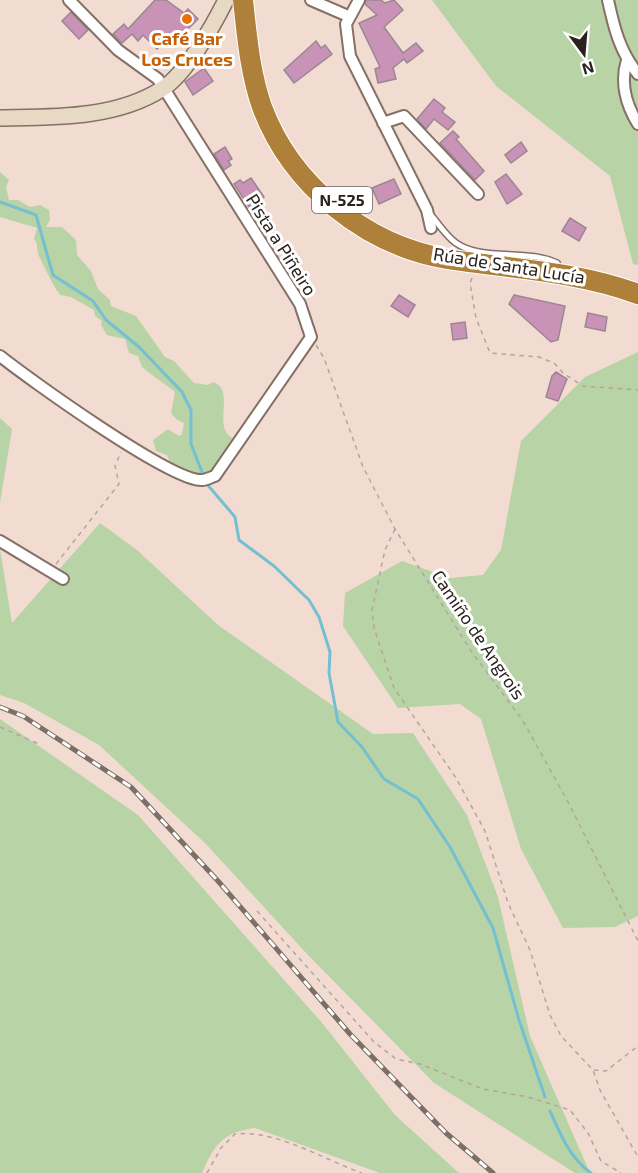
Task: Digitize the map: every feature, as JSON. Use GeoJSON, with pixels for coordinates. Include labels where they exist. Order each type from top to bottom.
{"type":"FeatureCollection","features":[{"type":"Feature","properties":{"kind":"highway","name":"Rúa de Santa Lucía"},"geometry":{"type":"LineString","coordinates":[[240,2],[250,59],[262,107],[283,149],[321,197],[358,225],[411,249],[477,263],[563,273],[601,281],[638,294]]}},
{"type":"Feature","properties":{"kind":"highway","name":"Rúa de Santa Lucía"},"geometry":{"type":"LineString","coordinates":[[240,2],[257,68],[280,130],[299,158],[327,189],[358,213],[384,228],[425,244],[465,253],[584,266],[638,284]]}},
{"type":"Feature","properties":{"kind":"street","name":"Pista a Piñeiro"},"geometry":{"type":"LineString","coordinates":[[69,0],[118,50],[158,80],[300,304],[311,337]]}},
{"type":"Feature","properties":{"kind":"street"},"geometry":{"type":"LineString","coordinates":[[311,0],[348,16]]}},
{"type":"Feature","properties":{"kind":"street"},"geometry":{"type":"LineString","coordinates":[[359,0],[348,16],[346,24],[350,56],[427,210],[431,228]]}},
{"type":"Feature","properties":{"kind":"street"},"geometry":{"type":"LineString","coordinates":[[608,0],[615,31],[627,60],[638,74]]}},
{"type":"Feature","properties":{"kind":"street"},"geometry":{"type":"LineString","coordinates":[[0,118],[60,116],[119,108],[162,89],[177,75],[199,45],[240,2]]}},
{"type":"Feature","properties":{"kind":"street"},"geometry":{"type":"LineString","coordinates":[[627,60],[623,73],[625,92],[638,124]]}},
{"type":"Feature","properties":{"kind":"street"},"geometry":{"type":"LineString","coordinates":[[383,123],[404,116],[478,194]]}},
{"type":"Feature","properties":{"kind":"street"},"geometry":{"type":"LineString","coordinates":[[0,356],[46,391],[126,443],[179,473],[206,479],[215,476],[311,337]]}},
{"type":"Feature","properties":{"kind":"street"},"geometry":{"type":"LineString","coordinates":[[0,540],[63,579]]}},
{"type":"Feature","properties":{"kind":"lane"},"geometry":{"type":"LineString","coordinates":[[427,210],[457,243],[480,250],[544,256],[557,263]]}},
{"type":"Feature","properties":{"kind":"path"},"geometry":{"type":"LineString","coordinates":[[477,263],[470,283],[476,318],[490,353],[539,357],[554,363],[563,373],[583,386],[638,390]]}},
{"type":"Feature","properties":{"kind":"path","name":"Camiño de Angrois"},"geometry":{"type":"LineString","coordinates":[[311,337],[324,358],[363,467],[395,529],[471,651],[523,721],[567,800],[638,941]]}},
{"type":"Feature","properties":{"kind":"path"},"geometry":{"type":"LineString","coordinates":[[51,570],[119,484],[115,466],[126,443]]}},
{"type":"Feature","properties":{"kind":"path"},"geometry":{"type":"LineString","coordinates":[[395,529],[385,550],[372,610],[374,628],[394,688],[456,778],[485,831],[508,903],[530,950],[550,1015],[561,1036],[593,1070],[600,1090],[638,1157]]}},
{"type":"Feature","properties":{"kind":"path"},"geometry":{"type":"LineString","coordinates":[[0,727],[41,745]]}},
{"type":"Feature","properties":{"kind":"path"},"geometry":{"type":"LineString","coordinates":[[257,911],[374,1042],[396,1059],[420,1064],[483,1089],[528,1097],[570,1110],[588,1133],[601,1161],[621,1173]]}},
{"type":"Feature","properties":{"kind":"path"},"geometry":{"type":"LineString","coordinates":[[593,1070],[606,1071],[638,1046]]}},
{"type":"Feature","properties":{"kind":"path"},"geometry":{"type":"LineString","coordinates":[[207,1173],[221,1148],[235,1134],[247,1133],[277,1140],[362,1173]]}},
{"type":"Feature","properties":{"kind":"green space"},"geometry":{"type":"Polygon","coordinates":[[[432,0],[638,0],[638,265],[633,264],[610,176],[496,86],[432,0]]]}},
{"type":"Feature","properties":{"kind":"green space"},"geometry":{"type":"Polygon","coordinates":[[[0,172],[9,180],[6,187],[9,200],[18,200],[30,207],[40,205],[49,210],[50,220],[46,227],[62,227],[76,240],[77,255],[91,271],[98,289],[110,300],[111,306],[136,316],[165,357],[174,361],[194,383],[208,385],[213,382],[220,387],[224,402],[225,429],[229,436],[237,440],[213,474],[200,479],[170,463],[167,455],[156,451],[153,440],[168,429],[179,436],[182,434],[184,423],[177,420],[171,413],[175,392],[142,367],[138,356],[129,353],[125,339],[107,335],[101,325],[102,321],[95,316],[94,310],[71,297],[60,295],[38,254],[34,239],[37,228],[0,217],[0,172]]]}},
{"type":"Feature","properties":{"kind":"green space"},"geometry":{"type":"Polygon","coordinates":[[[638,352],[638,916],[615,927],[563,928],[521,849],[481,719],[460,704],[398,708],[343,626],[345,593],[402,561],[450,578],[483,575],[501,550],[521,441],[585,377],[638,352]]]}},
{"type":"Feature","properties":{"kind":"green space"},"geometry":{"type":"Polygon","coordinates":[[[0,418],[12,429],[0,503],[0,418]]]}},
{"type":"Feature","properties":{"kind":"green space"},"geometry":{"type":"Polygon","coordinates":[[[100,523],[137,550],[218,625],[373,734],[413,733],[467,815],[498,897],[530,1036],[590,1173],[575,1173],[434,1083],[307,954],[205,843],[99,745],[24,703],[0,695],[0,549],[12,623],[100,523]]]}},
{"type":"Feature","properties":{"kind":"green space"},"geometry":{"type":"Polygon","coordinates":[[[0,719],[138,815],[323,1024],[395,1115],[459,1173],[380,1173],[255,1128],[235,1133],[221,1142],[202,1173],[0,1173],[0,719]]]}},
{"type":"Feature","properties":{"kind":"building"},"geometry":{"type":"Polygon","coordinates":[[[155,0],[166,0],[184,13],[188,9],[198,19],[185,32],[183,30],[173,39],[170,36],[157,49],[143,35],[138,41],[132,34],[122,43],[113,34],[124,24],[128,29],[155,0]]]}},
{"type":"Feature","properties":{"kind":"building"},"geometry":{"type":"Polygon","coordinates":[[[366,0],[381,0],[385,3],[394,0],[403,10],[384,27],[403,53],[416,43],[423,51],[407,63],[404,59],[393,68],[396,79],[378,83],[375,69],[380,67],[359,23],[377,15],[365,4],[366,0]]]}},
{"type":"Feature","properties":{"kind":"building"},"geometry":{"type":"Polygon","coordinates":[[[71,12],[88,30],[79,39],[62,21],[71,12]]]}},
{"type":"Feature","properties":{"kind":"building"},"geometry":{"type":"Polygon","coordinates":[[[316,41],[321,48],[325,45],[332,54],[294,83],[284,70],[316,41]]]}},
{"type":"Feature","properties":{"kind":"building"},"geometry":{"type":"Polygon","coordinates":[[[204,68],[213,81],[193,95],[185,82],[204,68]]]}},
{"type":"Feature","properties":{"kind":"building"},"geometry":{"type":"Polygon","coordinates":[[[434,99],[445,108],[442,112],[455,122],[448,130],[434,119],[426,129],[417,119],[434,99]]]}},
{"type":"Feature","properties":{"kind":"building"},"geometry":{"type":"Polygon","coordinates":[[[453,131],[459,137],[456,139],[484,171],[475,180],[440,143],[453,131]]]}},
{"type":"Feature","properties":{"kind":"building"},"geometry":{"type":"Polygon","coordinates":[[[521,142],[527,151],[511,163],[505,155],[521,142]]]}},
{"type":"Feature","properties":{"kind":"building"},"geometry":{"type":"Polygon","coordinates":[[[225,147],[232,159],[228,161],[231,165],[224,170],[214,154],[225,147]]]}},
{"type":"Feature","properties":{"kind":"building"},"geometry":{"type":"Polygon","coordinates":[[[506,174],[522,194],[507,204],[495,182],[506,174]]]}},
{"type":"Feature","properties":{"kind":"building"},"geometry":{"type":"Polygon","coordinates":[[[251,178],[264,197],[249,207],[234,184],[240,180],[243,183],[251,178]]]}},
{"type":"Feature","properties":{"kind":"building"},"geometry":{"type":"Polygon","coordinates":[[[394,179],[401,194],[379,204],[372,188],[394,179]]]}},
{"type":"Feature","properties":{"kind":"building"},"geometry":{"type":"Polygon","coordinates":[[[570,218],[586,228],[579,241],[562,231],[570,218]]]}},
{"type":"Feature","properties":{"kind":"building"},"geometry":{"type":"Polygon","coordinates":[[[399,295],[415,305],[408,317],[391,306],[399,295]]]}},
{"type":"Feature","properties":{"kind":"building"},"geometry":{"type":"Polygon","coordinates":[[[514,295],[565,306],[558,340],[551,342],[509,304],[514,295]]]}},
{"type":"Feature","properties":{"kind":"building"},"geometry":{"type":"Polygon","coordinates":[[[588,313],[607,317],[605,331],[585,327],[588,313]]]}},
{"type":"Feature","properties":{"kind":"building"},"geometry":{"type":"Polygon","coordinates":[[[465,322],[467,338],[453,340],[451,324],[465,322]]]}},
{"type":"Feature","properties":{"kind":"building"},"geometry":{"type":"Polygon","coordinates":[[[556,372],[567,379],[558,401],[546,397],[552,376],[556,372]]]}},
{"type":"Feature","properties":{"kind":"waterway"},"geometry":{"type":"LineString","coordinates":[[0,202],[36,215],[53,275],[93,301],[106,320],[139,347],[182,392],[191,410],[191,444],[204,477]]}},
{"type":"Feature","properties":{"kind":"waterway"},"geometry":{"type":"LineString","coordinates":[[206,483],[235,517],[239,540],[274,566],[309,600],[319,617],[330,652],[329,673],[338,722],[362,747],[384,779],[418,799],[450,847],[493,928],[519,1020],[545,1097]]}},
{"type":"Feature","properties":{"kind":"waterway"},"geometry":{"type":"LineString","coordinates":[[550,1111],[571,1153],[591,1173]]}},
{"type":"Feature","properties":{"kind":"railway"},"geometry":{"type":"LineString","coordinates":[[0,707],[23,716],[131,787],[218,881],[350,1034],[446,1133],[493,1173]]}},
{"type":"Feature","properties":{"kind":"place","name":"Café Bar Los Cruces"},"geometry":{"type":"Point","coordinates":[187,19]}}]}
